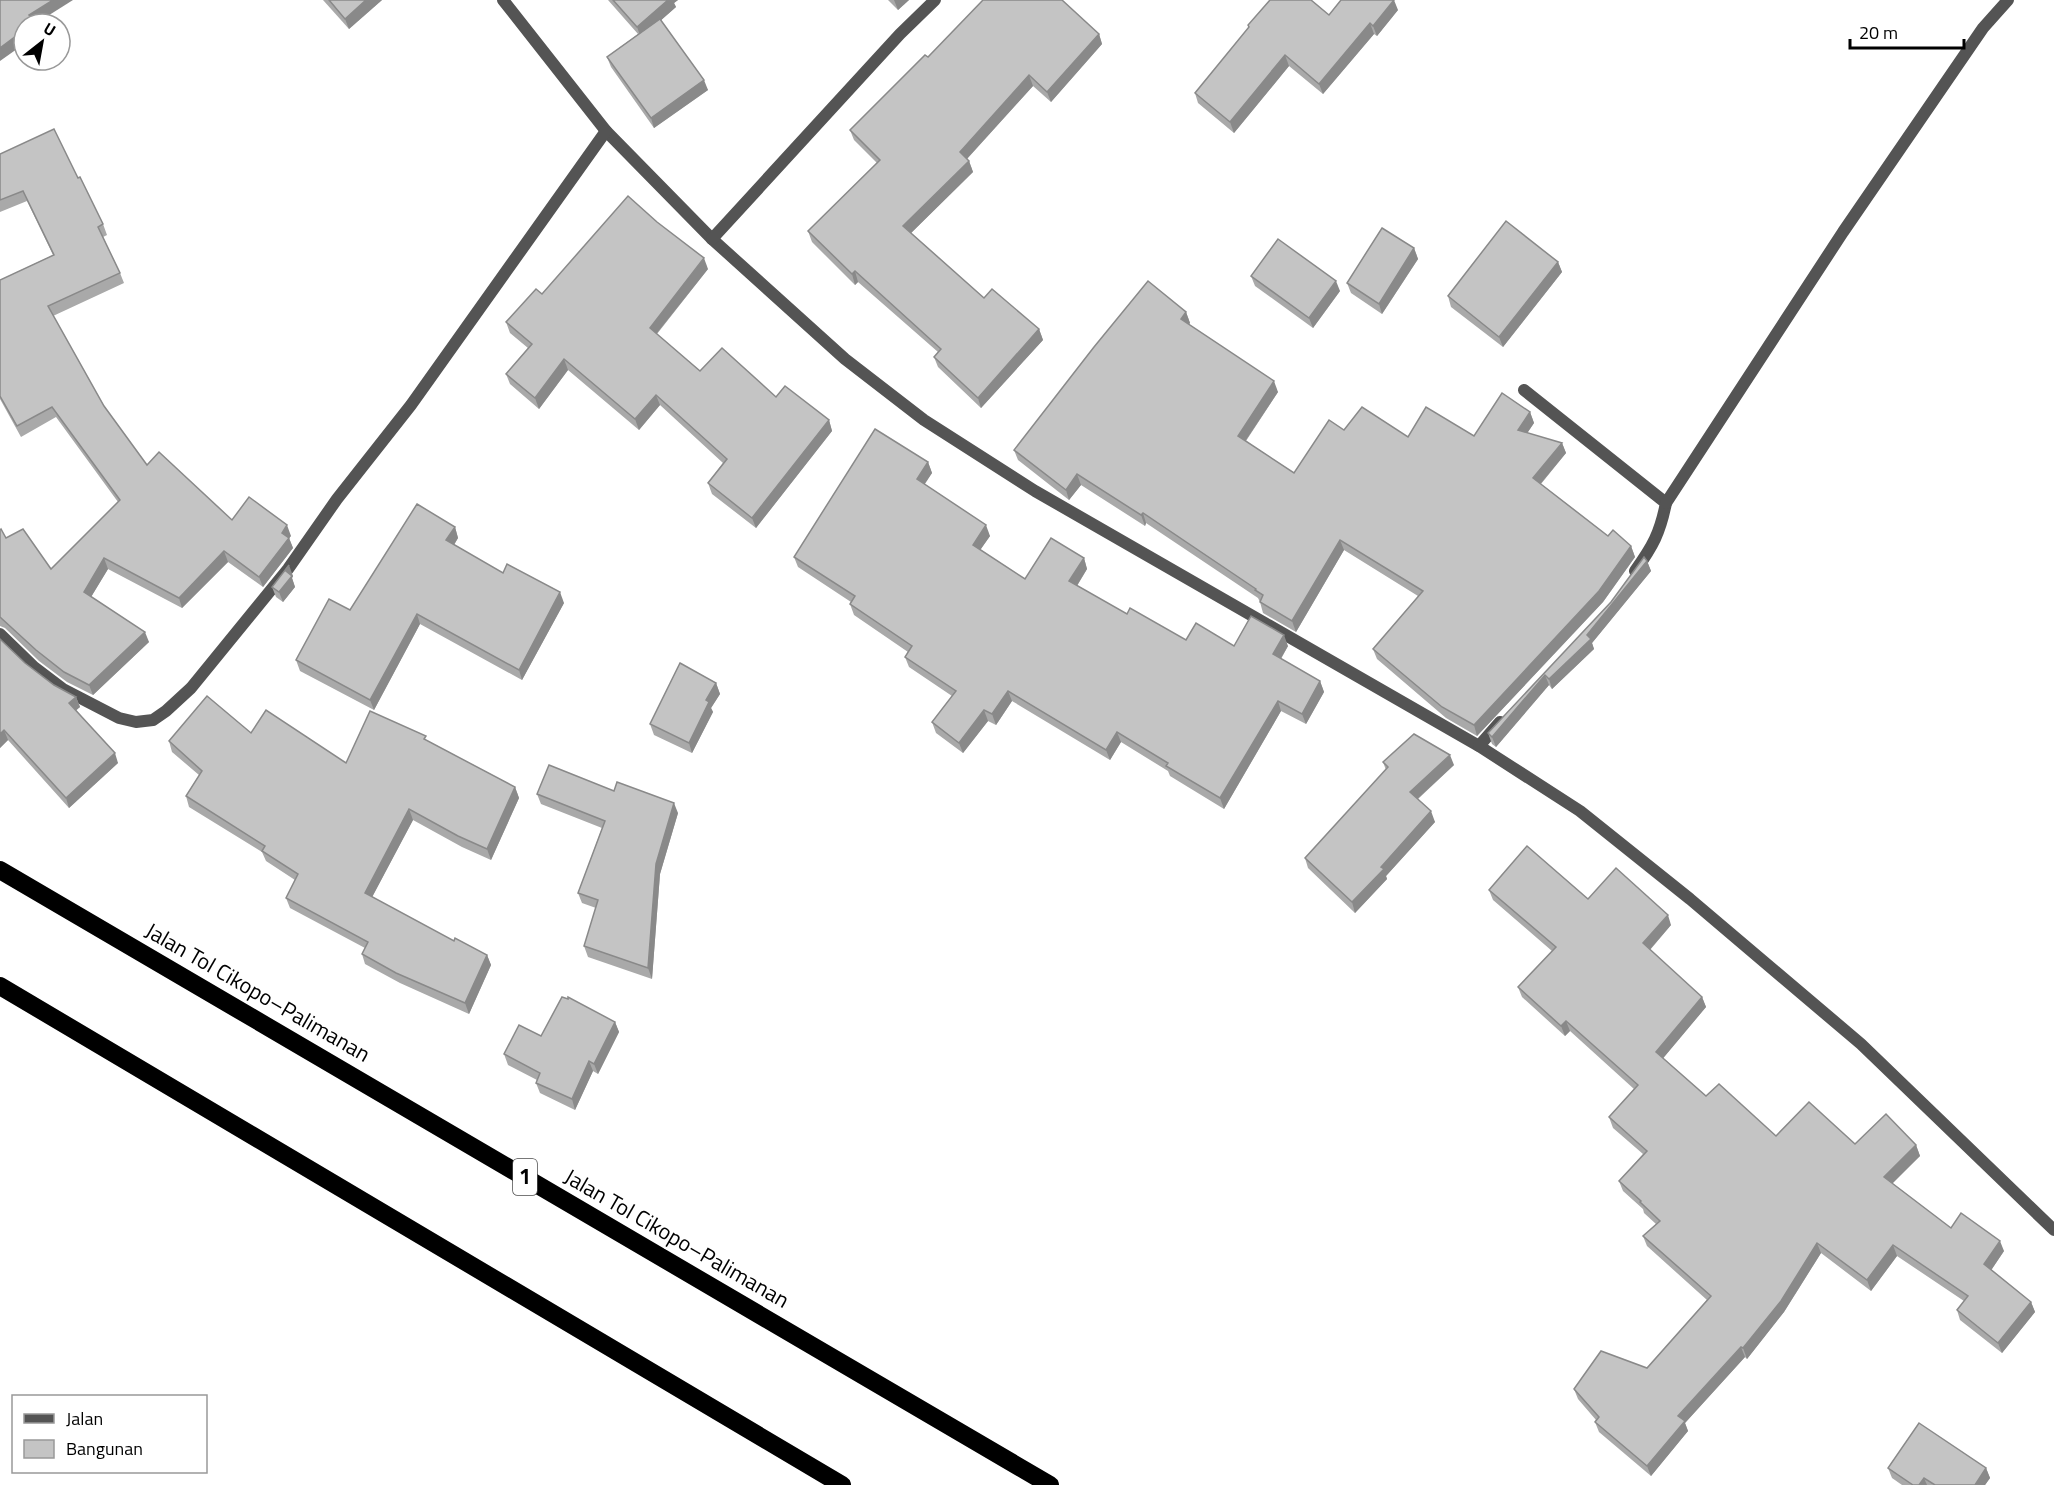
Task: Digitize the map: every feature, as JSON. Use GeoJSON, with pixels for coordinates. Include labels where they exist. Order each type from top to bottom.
{"type":"FeatureCollection","features":[{"type":"Feature","properties":{"kind":"highway","name":"Jalan Tol Cikopo–Palimanan"},"geometry":{"type":"LineString","coordinates":[[0,870],[1050,1485]]}},
{"type":"Feature","properties":{"kind":"highway"},"geometry":{"type":"LineString","coordinates":[[0,986],[842,1485]]}},
{"type":"Feature","properties":{"kind":"street"},"geometry":{"type":"LineString","coordinates":[[503,0],[606,131],[712,239],[844,359],[924,420],[1035,491],[1479,746],[1580,811],[1690,899],[1861,1044],[2054,1230]]}},
{"type":"Feature","properties":{"kind":"street"},"geometry":{"type":"LineString","coordinates":[[712,239],[900,34],[935,0]]}},
{"type":"Feature","properties":{"kind":"street"},"geometry":{"type":"LineString","coordinates":[[1628,581],[1653,546],[1663,520],[1666,503],[1843,232],[1983,28],[2008,0]]}},
{"type":"Feature","properties":{"kind":"street"},"geometry":{"type":"LineString","coordinates":[[0,634],[34,667],[63,689],[119,718],[136,722],[153,720],[166,711],[191,688],[288,569],[337,499],[411,405],[606,131]]}},
{"type":"Feature","properties":{"kind":"street"},"geometry":{"type":"LineString","coordinates":[[1524,390],[1666,503]]}},
{"type":"Feature","properties":{"kind":"street"},"geometry":{"type":"LineString","coordinates":[[1479,746],[1510,712]]}},
{"type":"Feature","properties":{"kind":"building"},"geometry":{"type":"Polygon","coordinates":[[[0,0],[53,0],[34,12],[12,12],[12,39],[0,48],[0,0]]]}},
{"type":"Feature","properties":{"kind":"building"},"geometry":{"type":"Polygon","coordinates":[[[329,0],[366,0],[345,19],[329,0]]]}},
{"type":"Feature","properties":{"kind":"building"},"geometry":{"type":"Polygon","coordinates":[[[613,0],[668,0],[637,27],[613,0]]]}},
{"type":"Feature","properties":{"kind":"building"},"geometry":{"type":"Polygon","coordinates":[[[983,0],[1062,0],[1099,34],[1047,92],[1029,75],[960,152],[969,161],[903,226],[984,298],[992,289],[1039,329],[978,398],[934,357],[941,349],[855,271],[852,274],[808,231],[880,160],[850,130],[925,55],[928,57],[983,0]]]}},
{"type":"Feature","properties":{"kind":"building"},"geometry":{"type":"Polygon","coordinates":[[[1270,0],[1311,0],[1329,15],[1341,0],[1394,0],[1373,26],[1370,23],[1319,84],[1285,55],[1230,122],[1195,93],[1270,0]]]}},
{"type":"Feature","properties":{"kind":"building"},"geometry":{"type":"Polygon","coordinates":[[[660,19],[704,80],[651,118],[607,57],[660,19]]]}},
{"type":"Feature","properties":{"kind":"building"},"geometry":{"type":"Polygon","coordinates":[[[54,129],[103,224],[98,227],[120,273],[48,306],[104,406],[147,465],[159,452],[232,520],[249,497],[287,525],[282,533],[289,538],[259,577],[224,551],[179,598],[104,558],[84,592],[145,632],[89,685],[64,672],[0,617],[1,529],[6,538],[23,529],[51,569],[120,500],[52,407],[17,426],[0,396],[0,280],[54,255],[23,191],[0,200],[0,154],[54,129]]]}},
{"type":"Feature","properties":{"kind":"building"},"geometry":{"type":"Polygon","coordinates":[[[628,196],[657,222],[704,258],[650,328],[700,371],[722,348],[776,397],[785,386],[829,420],[752,518],[708,483],[727,459],[656,395],[635,419],[564,359],[535,398],[506,374],[532,344],[506,322],[536,289],[542,294],[628,196]]]}},
{"type":"Feature","properties":{"kind":"building"},"geometry":{"type":"Polygon","coordinates":[[[1506,221],[1558,262],[1499,337],[1448,296],[1506,221]]]}},
{"type":"Feature","properties":{"kind":"building"},"geometry":{"type":"Polygon","coordinates":[[[1382,228],[1414,248],[1379,304],[1347,283],[1382,228]]]}},
{"type":"Feature","properties":{"kind":"building"},"geometry":{"type":"Polygon","coordinates":[[[1278,239],[1336,281],[1309,318],[1251,276],[1278,239]]]}},
{"type":"Feature","properties":{"kind":"building"},"geometry":{"type":"Polygon","coordinates":[[[1148,281],[1186,312],[1181,319],[1274,381],[1238,436],[1294,473],[1329,420],[1344,430],[1362,407],[1408,437],[1426,407],[1474,436],[1502,393],[1530,412],[1518,430],[1562,443],[1533,478],[1608,536],[1613,530],[1631,546],[1599,591],[1474,725],[1442,707],[1373,649],[1423,591],[1340,540],[1292,621],[1260,602],[1263,595],[1256,589],[1143,513],[1141,515],[1077,474],[1066,490],[1014,450],[1148,281]]]}},
{"type":"Feature","properties":{"kind":"building"},"geometry":{"type":"Polygon","coordinates":[[[875,429],[928,462],[917,479],[986,525],[973,545],[1025,579],[1051,538],[1084,558],[1069,581],[1127,614],[1130,608],[1186,640],[1196,623],[1234,646],[1251,616],[1284,635],[1273,654],[1320,681],[1302,714],[1278,701],[1220,798],[1166,766],[1168,763],[1117,732],[1106,750],[1008,691],[992,714],[984,710],[959,743],[932,722],[956,691],[905,657],[912,646],[850,604],[855,596],[794,557],[875,429]]]}},
{"type":"Feature","properties":{"kind":"building"},"geometry":{"type":"Polygon","coordinates":[[[417,504],[455,527],[446,540],[503,573],[507,564],[560,592],[519,670],[417,614],[370,700],[296,660],[329,599],[350,610],[417,504]]]}},
{"type":"Feature","properties":{"kind":"building"},"geometry":{"type":"Polygon","coordinates":[[[1644,557],[1647,561],[1587,635],[1591,639],[1549,679],[1545,675],[1492,737],[1488,733],[1611,602],[1644,557]]]}},
{"type":"Feature","properties":{"kind":"building"},"geometry":{"type":"Polygon","coordinates":[[[289,565],[286,571],[292,576],[279,592],[272,587],[289,565]]]}},
{"type":"Feature","properties":{"kind":"building"},"geometry":{"type":"Polygon","coordinates":[[[0,639],[25,663],[54,685],[76,697],[69,703],[115,753],[66,798],[4,730],[0,734],[0,639]]]}},
{"type":"Feature","properties":{"kind":"building"},"geometry":{"type":"Polygon","coordinates":[[[680,663],[716,683],[706,700],[709,702],[689,743],[650,724],[680,663]]]}},
{"type":"Feature","properties":{"kind":"building"},"geometry":{"type":"Polygon","coordinates":[[[207,696],[251,733],[266,710],[346,763],[370,711],[426,736],[424,739],[515,787],[487,849],[409,809],[365,893],[454,941],[455,938],[487,955],[465,1003],[396,973],[362,954],[368,942],[286,898],[298,874],[262,851],[265,846],[186,796],[202,771],[169,741],[207,696]]]}},
{"type":"Feature","properties":{"kind":"building"},"geometry":{"type":"Polygon","coordinates":[[[1414,734],[1450,755],[1410,792],[1431,811],[1381,867],[1384,869],[1352,902],[1305,858],[1388,767],[1383,762],[1414,734]]]}},
{"type":"Feature","properties":{"kind":"building"},"geometry":{"type":"Polygon","coordinates":[[[549,765],[614,791],[617,782],[674,803],[656,864],[648,968],[584,946],[598,900],[578,893],[605,821],[537,794],[549,765]]]}},
{"type":"Feature","properties":{"kind":"building"},"geometry":{"type":"Polygon","coordinates":[[[1527,846],[1588,899],[1616,868],[1668,915],[1643,943],[1702,997],[1656,1052],[1706,1096],[1719,1084],[1776,1136],[1809,1102],[1855,1144],[1886,1114],[1916,1145],[1884,1177],[1951,1228],[1961,1213],[2000,1241],[1984,1264],[2031,1302],[1998,1343],[1957,1310],[1968,1296],[1893,1245],[1867,1280],[1817,1243],[1781,1301],[1743,1348],[1741,1347],[1678,1416],[1685,1421],[1647,1466],[1595,1422],[1599,1417],[1574,1389],[1601,1351],[1647,1368],[1711,1296],[1643,1236],[1660,1221],[1619,1181],[1647,1151],[1609,1117],[1638,1085],[1566,1021],[1561,1026],[1518,987],[1556,947],[1489,890],[1527,846]]]}},
{"type":"Feature","properties":{"kind":"building"},"geometry":{"type":"Polygon","coordinates":[[[562,997],[568,999],[568,997],[615,1022],[594,1064],[589,1061],[572,1099],[536,1083],[540,1073],[504,1054],[519,1025],[541,1036],[562,997]]]}},
{"type":"Feature","properties":{"kind":"building"},"geometry":{"type":"Polygon","coordinates":[[[1919,1423],[1986,1468],[1975,1485],[1935,1485],[1924,1478],[1919,1485],[1913,1485],[1888,1468],[1919,1423]]]}}]}
